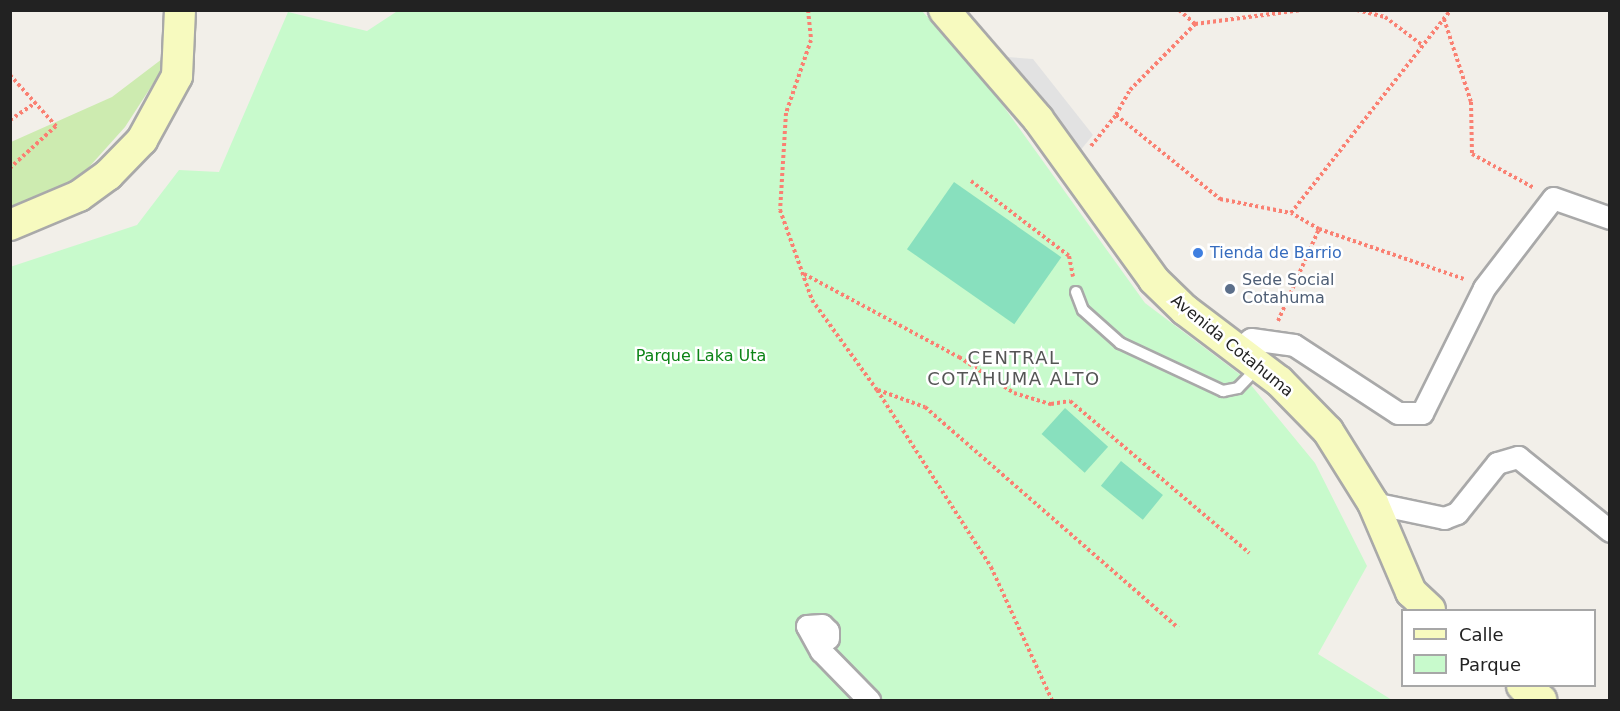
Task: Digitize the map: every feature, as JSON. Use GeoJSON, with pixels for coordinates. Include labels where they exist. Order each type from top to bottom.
{"type":"FeatureCollection","features":[{"type":"Feature","properties":{"kind":"main road"},"geometry":{"type":"LineString","coordinates":[[10,225],[80,196],[108,175],[142,140],[177,76],[180,10]]}},
{"type":"Feature","properties":{"kind":"main road","name":"Avenida Cotahuma"},"geometry":{"type":"LineString","coordinates":[[944,10],[1038,118],[1072,169],[1154,280],[1247,359],[1279,381],[1328,431],[1373,503],[1411,592],[1429,609]]}},
{"type":"Feature","properties":{"kind":"main road"},"geometry":{"type":"LineString","coordinates":[[1523,687],[1541,700]]}},
{"type":"Feature","properties":{"kind":"street"},"geometry":{"type":"LineString","coordinates":[[1247,359],[1251,339],[1269,339],[1294,345],[1398,413],[1413,415],[1425,407],[1450,350],[1484,288],[1553,198],[1610,218]]}},
{"type":"Feature","properties":{"kind":"street"},"geometry":{"type":"LineString","coordinates":[[1373,503],[1444,518],[1457,513],[1497,463],[1518,457],[1610,531]]}},
{"type":"Feature","properties":{"kind":"street"},"geometry":{"type":"LineString","coordinates":[[819,641],[836,668],[869,700]]}},
{"type":"Feature","properties":{"kind":"lane"},"geometry":{"type":"LineString","coordinates":[[1076,292],[1083,310],[1120,343],[1223,391],[1238,388],[1247,359]]}},
{"type":"Feature","properties":{"kind":"path"},"geometry":{"type":"LineString","coordinates":[[808,10],[811,40],[786,113],[780,210],[812,300],[877,390],[991,567],[1052,700]]}},
{"type":"Feature","properties":{"kind":"path"},"geometry":{"type":"LineString","coordinates":[[1179,10],[1195,24]]}},
{"type":"Feature","properties":{"kind":"path"},"geometry":{"type":"LineString","coordinates":[[1072,169],[1116,115],[1130,90],[1195,24],[1301,10]]}},
{"type":"Feature","properties":{"kind":"path"},"geometry":{"type":"LineString","coordinates":[[1357,10],[1385,17],[1422,45]]}},
{"type":"Feature","properties":{"kind":"path"},"geometry":{"type":"LineString","coordinates":[[1291,213],[1451,10]]}},
{"type":"Feature","properties":{"kind":"path"},"geometry":{"type":"LineString","coordinates":[[1443,19],[1471,102],[1472,154],[1553,198]]}},
{"type":"Feature","properties":{"kind":"path"},"geometry":{"type":"LineString","coordinates":[[10,75],[56,126],[10,168]]}},
{"type":"Feature","properties":{"kind":"path"},"geometry":{"type":"LineString","coordinates":[[10,120],[35,103]]}},
{"type":"Feature","properties":{"kind":"path"},"geometry":{"type":"LineString","coordinates":[[1116,115],[1220,199],[1291,213],[1319,230],[1443,270],[1484,288]]}},
{"type":"Feature","properties":{"kind":"path"},"geometry":{"type":"LineString","coordinates":[[971,181],[1069,256],[1076,292]]}},
{"type":"Feature","properties":{"kind":"path"},"geometry":{"type":"LineString","coordinates":[[1269,339],[1319,230]]}},
{"type":"Feature","properties":{"kind":"path"},"geometry":{"type":"LineString","coordinates":[[803,274],[959,357],[1014,393],[1051,404],[1070,401],[1249,553]]}},
{"type":"Feature","properties":{"kind":"path"},"geometry":{"type":"LineString","coordinates":[[877,390],[925,407],[1178,628]]}},
{"type":"Feature","properties":{"kind":"green space","name":"Parque Laka Uta"},"geometry":{"type":"Polygon","coordinates":[[[399,10],[922,11],[983,78],[1145,303],[1246,379],[1315,463],[1367,566],[1318,654],[1392,700],[11,700],[10,267],[137,225],[179,170],[219,172],[288,12],[367,31],[399,10]]]}},
{"type":"Feature","properties":{"kind":"green space"},"geometry":{"type":"Polygon","coordinates":[[[162,59],[160,73],[125,127],[81,176],[11,211],[11,142],[112,97],[162,59]]]}},
{"type":"Feature","properties":{"kind":"green space"},"geometry":{"type":"Polygon","coordinates":[[[954,182],[1061,257],[1014,324],[907,249],[954,182]]]}},
{"type":"Feature","properties":{"kind":"green space"},"geometry":{"type":"Polygon","coordinates":[[[1065,408],[1108,447],[1085,473],[1042,434],[1065,408]]]}},
{"type":"Feature","properties":{"kind":"green space"},"geometry":{"type":"Polygon","coordinates":[[[1121,461],[1163,495],[1143,520],[1101,486],[1121,461]]]}},
{"type":"Feature","properties":{"kind":"shaded area"},"geometry":{"type":"Polygon","coordinates":[[[1007,57],[1033,59],[1093,135],[1079,152],[1007,57]]]}},
{"type":"Feature","properties":{"kind":"place","name":"Tienda de Barrio"},"geometry":{"type":"Point","coordinates":[1198,253]}},
{"type":"Feature","properties":{"kind":"place","name":"Sede Social Cotahuma"},"geometry":{"type":"Point","coordinates":[1230,289]}},
{"type":"Feature","properties":{"kind":"district","name":"CENTRAL COTAHUMA ALTO"},"geometry":{"type":"Point","coordinates":[1014,370]}}]}
